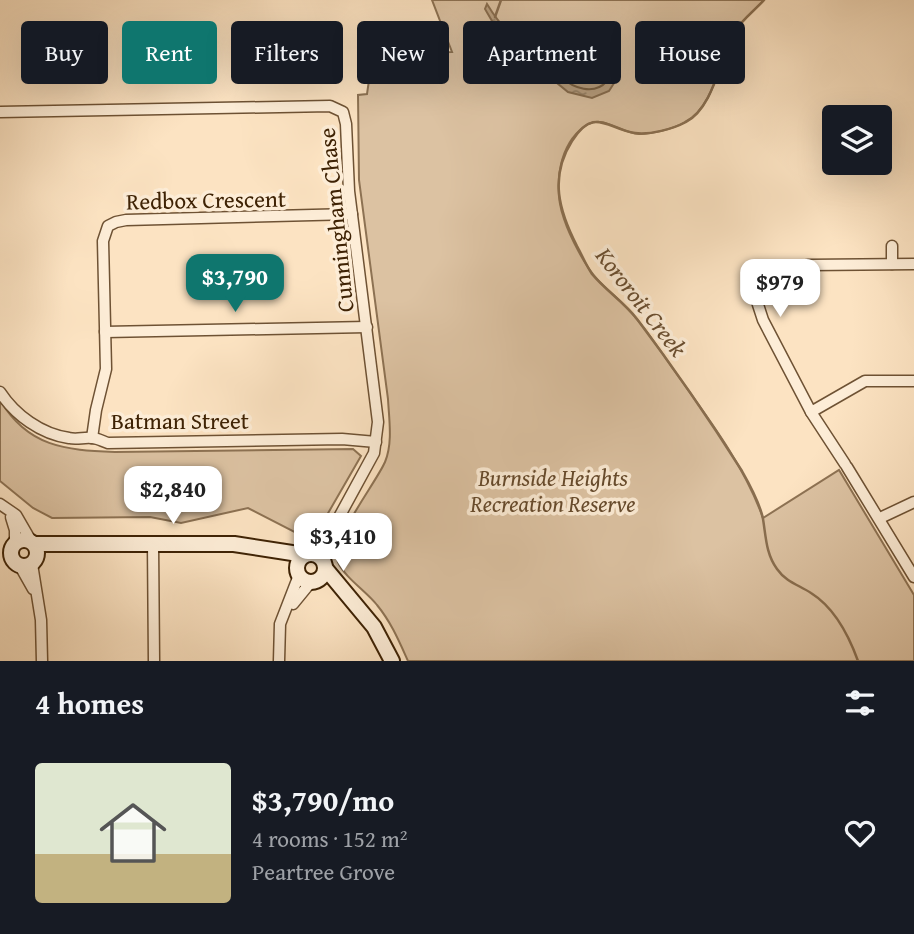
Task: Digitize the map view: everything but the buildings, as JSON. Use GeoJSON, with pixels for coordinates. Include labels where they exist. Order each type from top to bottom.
{"type":"FeatureCollection","features":[{"type":"Feature","properties":{"kind":"street","name":"Cunningham Chase"},"geometry":{"type":"LineString","coordinates":[[0,112],[335,107],[343,112],[346,124],[347,174],[377,399],[376,442],[372,460],[332,530],[308,555]]}},
{"type":"Feature","properties":{"kind":"street","name":"Redbox Crescent"},"geometry":{"type":"LineString","coordinates":[[92,438],[105,377],[103,241],[105,229],[111,223],[126,220],[352,214]]}},
{"type":"Feature","properties":{"kind":"street"},"geometry":{"type":"LineString","coordinates":[[892,246],[892,264]]}},
{"type":"Feature","properties":{"kind":"street"},"geometry":{"type":"LineString","coordinates":[[749,262],[748,274],[763,320],[811,412],[880,518],[914,577]]}},
{"type":"Feature","properties":{"kind":"street"},"geometry":{"type":"LineString","coordinates":[[748,274],[809,265],[914,264]]}},
{"type":"Feature","properties":{"kind":"street"},"geometry":{"type":"LineString","coordinates":[[104,332],[367,327]]}},
{"type":"Feature","properties":{"kind":"street"},"geometry":{"type":"LineString","coordinates":[[811,412],[865,382],[914,381]]}},
{"type":"Feature","properties":{"kind":"street","name":"Batman Street"},"geometry":{"type":"LineString","coordinates":[[0,392],[10,407],[21,416],[44,430],[65,438],[92,438],[108,443],[342,439],[376,442]]}},
{"type":"Feature","properties":{"kind":"street"},"geometry":{"type":"LineString","coordinates":[[880,518],[914,502]]}},
{"type":"Feature","properties":{"kind":"street"},"geometry":{"type":"LineString","coordinates":[[5,507],[16,515],[37,553],[25,564]]}},
{"type":"Feature","properties":{"kind":"street"},"geometry":{"type":"LineString","coordinates":[[5,507],[15,530],[10,553],[25,564],[38,603],[42,661]]}},
{"type":"Feature","properties":{"kind":"street","name":"Cunningham Chase"},"geometry":{"type":"LineString","coordinates":[[325,566],[332,530]]}},
{"type":"Feature","properties":{"kind":"street"},"geometry":{"type":"LineString","coordinates":[[0,554],[23,540],[33,543],[71,544],[234,544],[321,558],[374,627],[392,661]]}},
{"type":"Feature","properties":{"kind":"street"},"geometry":{"type":"LineString","coordinates":[[0,566],[25,564],[71,544]]}},
{"type":"Feature","properties":{"kind":"street"},"geometry":{"type":"LineString","coordinates":[[153,544],[154,661]]}},
{"type":"Feature","properties":{"kind":"street"},"geometry":{"type":"LineString","coordinates":[[269,551],[306,577],[329,585],[353,601]]}},
{"type":"Feature","properties":{"kind":"street"},"geometry":{"type":"LineString","coordinates":[[306,577],[299,562],[308,555]]}},
{"type":"Feature","properties":{"kind":"street"},"geometry":{"type":"LineString","coordinates":[[306,577],[322,576],[325,566]]}},
{"type":"Feature","properties":{"kind":"street"},"geometry":{"type":"LineString","coordinates":[[279,661],[279,630],[284,615],[306,577]]}},
{"type":"Feature","properties":{"kind":"green space","name":"Burnside Heights Recreation Reserve"},"geometry":{"type":"Polygon","coordinates":[[[432,0],[764,0],[743,21],[635,21],[635,84],[714,84],[710,94],[695,115],[663,131],[631,133],[602,122],[588,124],[580,130],[566,149],[562,160],[559,184],[561,208],[570,234],[588,267],[640,324],[700,407],[736,461],[763,518],[839,470],[914,595],[914,661],[408,661],[386,618],[341,568],[337,553],[347,527],[385,462],[390,439],[388,399],[359,180],[358,95],[367,94],[368,84],[449,84],[449,52],[452,52],[449,44],[449,21],[440,21],[432,0]]]}},
{"type":"Feature","properties":{"kind":"green space"},"geometry":{"type":"Polygon","coordinates":[[[0,400],[11,416],[36,437],[80,450],[115,452],[353,449],[361,456],[312,541],[248,508],[181,523],[150,517],[52,518],[33,508],[0,481],[0,400]]]}},
{"type":"Feature","properties":{"kind":"water"},"geometry":{"type":"Polygon","coordinates":[[[487,4],[498,21],[492,21],[485,9],[487,4]]]}},
{"type":"Feature","properties":{"kind":"water"},"geometry":{"type":"Polygon","coordinates":[[[558,84],[613,84],[609,91],[592,98],[568,92],[558,84]]]}},
{"type":"Feature","properties":{"kind":"waterway"},"geometry":{"type":"LineString","coordinates":[[495,17],[501,0]]}},
{"type":"Feature","properties":{"kind":"waterway","name":"Kororoit Creek"},"geometry":{"type":"LineString","coordinates":[[764,0],[735,31],[710,94],[696,115],[675,127],[647,133],[625,131],[601,122],[587,124],[565,154],[559,194],[565,220],[592,274],[637,319],[742,471],[760,507],[773,563],[789,580],[827,606],[846,632],[858,661]]}}]}
